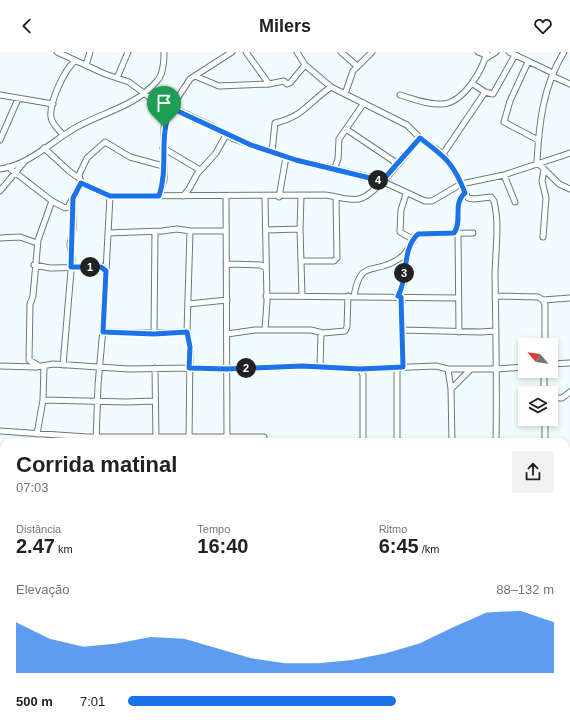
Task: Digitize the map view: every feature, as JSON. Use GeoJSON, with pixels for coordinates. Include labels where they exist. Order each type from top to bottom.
{"type":"FeatureCollection","features":[{"type":"Feature","properties":{"kind":"street"},"geometry":{"type":"LineString","coordinates":[[58,52],[75,61],[129,82],[144,94],[212,126],[226,135],[286,157],[382,181],[406,194],[429,202],[461,184],[504,175],[537,162],[570,153]]}},
{"type":"Feature","properties":{"kind":"street"},"geometry":{"type":"LineString","coordinates":[[86,65],[90,52]]}},
{"type":"Feature","properties":{"kind":"street"},"geometry":{"type":"LineString","coordinates":[[117,78],[128,52]]}},
{"type":"Feature","properties":{"kind":"street"},"geometry":{"type":"LineString","coordinates":[[0,169],[26,160],[63,135],[86,122],[124,106],[144,94],[159,80],[164,52]]}},
{"type":"Feature","properties":{"kind":"street"},"geometry":{"type":"LineString","coordinates":[[159,196],[164,180],[163,148],[165,122],[171,108],[190,79],[232,52]]}},
{"type":"Feature","properties":{"kind":"street"},"geometry":{"type":"LineString","coordinates":[[246,52],[269,84]]}},
{"type":"Feature","properties":{"kind":"street"},"geometry":{"type":"LineString","coordinates":[[297,52],[305,65],[331,87],[344,92],[364,104],[407,125],[420,138],[443,154],[465,193],[471,199],[491,197],[494,201],[497,233],[495,296],[497,369],[496,438]]}},
{"type":"Feature","properties":{"kind":"street"},"geometry":{"type":"LineString","coordinates":[[341,52],[357,66]]}},
{"type":"Feature","properties":{"kind":"street"},"geometry":{"type":"LineString","coordinates":[[344,92],[357,66],[372,52]]}},
{"type":"Feature","properties":{"kind":"street"},"geometry":{"type":"LineString","coordinates":[[478,52],[486,55],[496,52]]}},
{"type":"Feature","properties":{"kind":"street"},"geometry":{"type":"LineString","coordinates":[[509,52],[570,84]]}},
{"type":"Feature","properties":{"kind":"street"},"geometry":{"type":"LineString","coordinates":[[564,52],[552,74],[542,109],[537,162],[559,184],[570,189]]}},
{"type":"Feature","properties":{"kind":"street"},"geometry":{"type":"LineString","coordinates":[[400,95],[427,103],[446,103],[456,99],[473,84],[486,55]]}},
{"type":"Feature","properties":{"kind":"street"},"geometry":{"type":"LineString","coordinates":[[473,84],[485,92],[493,94],[515,55]]}},
{"type":"Feature","properties":{"kind":"street"},"geometry":{"type":"LineString","coordinates":[[69,58],[70,65]]}},
{"type":"Feature","properties":{"kind":"street"},"geometry":{"type":"LineString","coordinates":[[63,135],[52,120],[53,104],[58,86],[70,65],[75,61]]}},
{"type":"Feature","properties":{"kind":"street"},"geometry":{"type":"LineString","coordinates":[[528,62],[508,106],[504,122],[538,140]]}},
{"type":"Feature","properties":{"kind":"street"},"geometry":{"type":"LineString","coordinates":[[195,76],[219,86],[269,84],[284,81],[288,84],[305,65]]}},
{"type":"Feature","properties":{"kind":"street"},"geometry":{"type":"LineString","coordinates":[[272,152],[275,123],[298,115],[319,95],[331,87]]}},
{"type":"Feature","properties":{"kind":"street"},"geometry":{"type":"LineString","coordinates":[[443,154],[485,92]]}},
{"type":"Feature","properties":{"kind":"street"},"geometry":{"type":"LineString","coordinates":[[0,95],[53,104]]}},
{"type":"Feature","properties":{"kind":"street"},"geometry":{"type":"LineString","coordinates":[[0,140],[18,99]]}},
{"type":"Feature","properties":{"kind":"street"},"geometry":{"type":"LineString","coordinates":[[334,170],[338,159],[338,142],[364,104]]}},
{"type":"Feature","properties":{"kind":"street"},"geometry":{"type":"LineString","coordinates":[[346,129],[398,164]]}},
{"type":"Feature","properties":{"kind":"street"},"geometry":{"type":"LineString","coordinates":[[183,196],[200,170],[216,153],[226,135]]}},
{"type":"Feature","properties":{"kind":"street"},"geometry":{"type":"LineString","coordinates":[[44,148],[81,181],[110,196],[336,196],[360,199],[382,181],[420,138]]}},
{"type":"Feature","properties":{"kind":"street"},"geometry":{"type":"LineString","coordinates":[[8,167],[52,202],[67,208],[81,181],[79,175],[87,158],[105,142],[130,157],[163,166]]}},
{"type":"Feature","properties":{"kind":"street"},"geometry":{"type":"LineString","coordinates":[[163,148],[200,170]]}},
{"type":"Feature","properties":{"kind":"street"},"geometry":{"type":"LineString","coordinates":[[279,196],[286,157]]}},
{"type":"Feature","properties":{"kind":"street"},"geometry":{"type":"LineString","coordinates":[[0,191],[26,160]]}},
{"type":"Feature","properties":{"kind":"street"},"geometry":{"type":"LineString","coordinates":[[542,237],[546,198],[542,181],[544,170]]}},
{"type":"Feature","properties":{"kind":"street"},"geometry":{"type":"LineString","coordinates":[[504,175],[515,202]]}},
{"type":"Feature","properties":{"kind":"street"},"geometry":{"type":"LineString","coordinates":[[189,189],[194,196]]}},
{"type":"Feature","properties":{"kind":"street"},"geometry":{"type":"LineString","coordinates":[[459,332],[456,233],[458,226],[458,202],[465,193]]}},
{"type":"Feature","properties":{"kind":"street"},"geometry":{"type":"LineString","coordinates":[[406,194],[401,210],[400,232],[414,240]]}},
{"type":"Feature","properties":{"kind":"street"},"geometry":{"type":"LineString","coordinates":[[96,438],[110,196]]}},
{"type":"Feature","properties":{"kind":"street"},"geometry":{"type":"LineString","coordinates":[[226,196],[225,302],[227,334],[227,438]]}},
{"type":"Feature","properties":{"kind":"street"},"geometry":{"type":"LineString","coordinates":[[301,196],[300,229],[302,296]]}},
{"type":"Feature","properties":{"kind":"street"},"geometry":{"type":"LineString","coordinates":[[302,261],[334,261],[337,258],[336,196]]}},
{"type":"Feature","properties":{"kind":"street"},"geometry":{"type":"LineString","coordinates":[[265,197],[265,330]]}},
{"type":"Feature","properties":{"kind":"street"},"geometry":{"type":"LineString","coordinates":[[63,365],[71,267],[73,198]]}},
{"type":"Feature","properties":{"kind":"street"},"geometry":{"type":"LineString","coordinates":[[23,367],[29,360],[30,304],[33,296],[34,265],[37,243],[52,202]]}},
{"type":"Feature","properties":{"kind":"street"},"geometry":{"type":"LineString","coordinates":[[108,233],[154,232],[177,229],[190,231],[226,231]]}},
{"type":"Feature","properties":{"kind":"street"},"geometry":{"type":"LineString","coordinates":[[266,230],[300,229]]}},
{"type":"Feature","properties":{"kind":"street"},"geometry":{"type":"LineString","coordinates":[[189,438],[190,347],[187,332],[190,231]]}},
{"type":"Feature","properties":{"kind":"street"},"geometry":{"type":"LineString","coordinates":[[154,232],[154,334]]}},
{"type":"Feature","properties":{"kind":"street"},"geometry":{"type":"LineString","coordinates":[[397,438],[402,330],[399,297],[404,282],[407,253],[417,235],[422,233],[473,233]]}},
{"type":"Feature","properties":{"kind":"street"},"geometry":{"type":"LineString","coordinates":[[0,238],[20,237],[37,243]]}},
{"type":"Feature","properties":{"kind":"street"},"geometry":{"type":"LineString","coordinates":[[354,296],[358,277],[362,272],[390,264],[407,253]]}},
{"type":"Feature","properties":{"kind":"street"},"geometry":{"type":"LineString","coordinates":[[226,264],[264,267]]}},
{"type":"Feature","properties":{"kind":"street"},"geometry":{"type":"LineString","coordinates":[[34,265],[50,268],[101,267],[106,265]]}},
{"type":"Feature","properties":{"kind":"street"},"geometry":{"type":"LineString","coordinates":[[101,267],[106,271]]}},
{"type":"Feature","properties":{"kind":"street"},"geometry":{"type":"LineString","coordinates":[[266,296],[458,298]]}},
{"type":"Feature","properties":{"kind":"street"},"geometry":{"type":"LineString","coordinates":[[227,334],[247,330],[311,330],[335,333],[346,330],[348,296]]}},
{"type":"Feature","properties":{"kind":"street"},"geometry":{"type":"LineString","coordinates":[[495,296],[538,297],[543,300],[570,298]]}},
{"type":"Feature","properties":{"kind":"street"},"geometry":{"type":"LineString","coordinates":[[543,300],[545,305],[544,338]]}},
{"type":"Feature","properties":{"kind":"street"},"geometry":{"type":"LineString","coordinates":[[188,304],[225,302]]}},
{"type":"Feature","properties":{"kind":"street"},"geometry":{"type":"LineString","coordinates":[[402,330],[459,332],[495,331]]}},
{"type":"Feature","properties":{"kind":"street"},"geometry":{"type":"LineString","coordinates":[[103,332],[154,334],[187,332]]}},
{"type":"Feature","properties":{"kind":"street"},"geometry":{"type":"LineString","coordinates":[[320,366],[321,332]]}},
{"type":"Feature","properties":{"kind":"street"},"geometry":{"type":"LineString","coordinates":[[29,360],[41,366]]}},
{"type":"Feature","properties":{"kind":"street"},"geometry":{"type":"LineString","coordinates":[[558,364],[570,363]]}},
{"type":"Feature","properties":{"kind":"street"},"geometry":{"type":"LineString","coordinates":[[0,366],[23,367],[63,365],[227,369],[320,366],[360,369],[436,366],[448,369],[470,370],[518,368]]}},
{"type":"Feature","properties":{"kind":"street"},"geometry":{"type":"LineString","coordinates":[[37,434],[43,400],[41,366]]}},
{"type":"Feature","properties":{"kind":"street"},"geometry":{"type":"LineString","coordinates":[[154,368],[156,438]]}},
{"type":"Feature","properties":{"kind":"street"},"geometry":{"type":"LineString","coordinates":[[360,369],[362,375],[363,438]]}},
{"type":"Feature","properties":{"kind":"street"},"geometry":{"type":"LineString","coordinates":[[448,369],[452,389],[452,438]]}},
{"type":"Feature","properties":{"kind":"street"},"geometry":{"type":"LineString","coordinates":[[452,389],[470,370]]}},
{"type":"Feature","properties":{"kind":"street"},"geometry":{"type":"LineString","coordinates":[[562,398],[570,392]]}},
{"type":"Feature","properties":{"kind":"street"},"geometry":{"type":"LineString","coordinates":[[558,398],[570,398]]}},
{"type":"Feature","properties":{"kind":"street"},"geometry":{"type":"LineString","coordinates":[[43,400],[98,402],[154,401]]}},
{"type":"Feature","properties":{"kind":"street"},"geometry":{"type":"LineString","coordinates":[[545,426],[545,438]]}},
{"type":"Feature","properties":{"kind":"street"},"geometry":{"type":"LineString","coordinates":[[0,431],[84,438]]}},
{"type":"Feature","properties":{"kind":"street"},"geometry":{"type":"LineString","coordinates":[[252,438],[264,437]]}},
{"type":"Feature","properties":{"kind":"route"},"geometry":{"type":"LineString","coordinates":[[171,108],[212,126],[234,139],[251,145],[296,160],[382,181],[420,138],[443,154],[456,174],[465,193],[458,202],[458,226],[454,233],[418,234],[407,253],[404,282],[402,290],[398,296],[401,297],[403,367],[360,369],[302,366],[227,369],[189,368],[190,342],[187,332],[154,334],[103,332],[106,271],[101,267],[71,267],[72,255],[70,245],[73,235],[73,198],[81,183],[110,196],[159,196],[164,180],[164,127],[171,108]]}}]}
